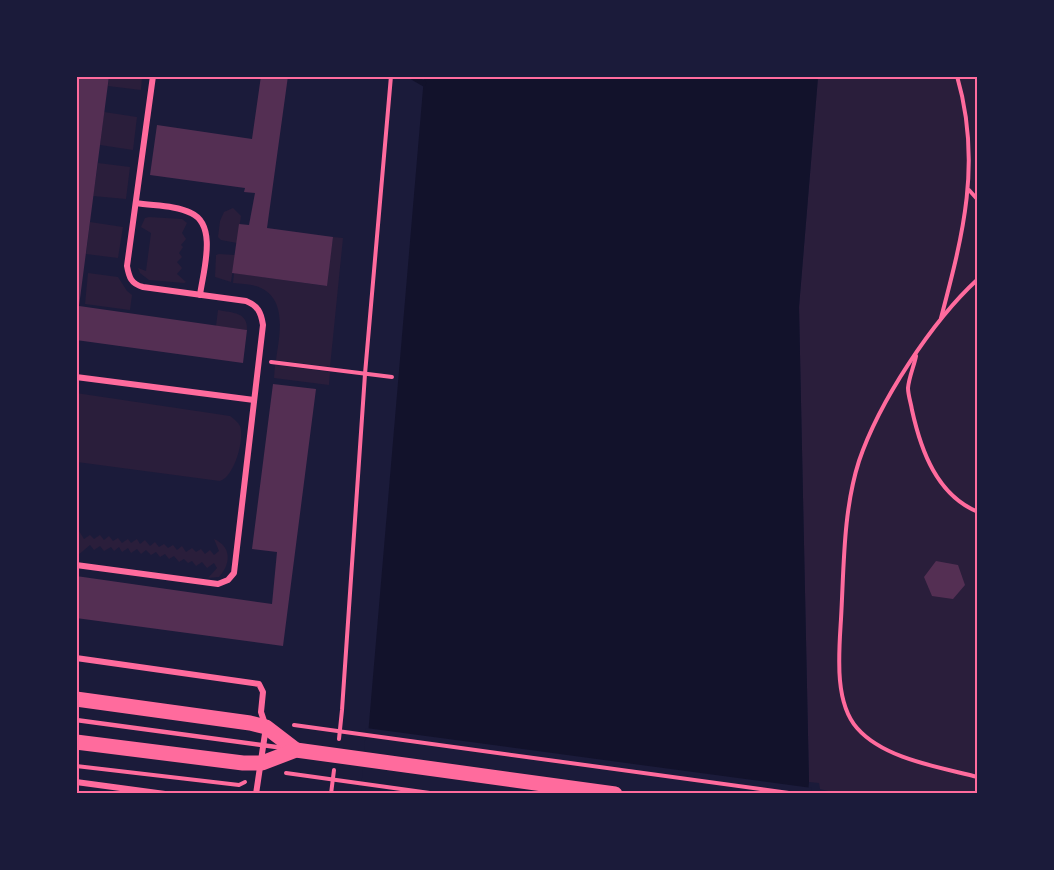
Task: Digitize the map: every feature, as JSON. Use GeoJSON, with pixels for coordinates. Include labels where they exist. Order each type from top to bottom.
{"type":"FeatureCollection","features":[{"type":"Feature","properties":{"kind":"main road"},"geometry":{"type":"LineString","coordinates":[[76,699],[230,719],[266,727],[296,750]]}},
{"type":"Feature","properties":{"kind":"main road"},"geometry":{"type":"LineString","coordinates":[[76,742],[224,762],[262,763],[296,750],[615,794]]}},
{"type":"Feature","properties":{"kind":"street"},"geometry":{"type":"LineString","coordinates":[[76,565],[218,584],[228,580],[234,573],[263,325],[258,308],[246,300],[143,287],[129,277],[127,266],[153,76]]}},
{"type":"Feature","properties":{"kind":"street"},"geometry":{"type":"LineString","coordinates":[[136,203],[182,210],[191,213],[204,225],[207,242],[200,295]]}},
{"type":"Feature","properties":{"kind":"street"},"geometry":{"type":"LineString","coordinates":[[76,377],[254,400]]}},
{"type":"Feature","properties":{"kind":"street"},"geometry":{"type":"LineString","coordinates":[[76,658],[255,682],[262,688],[261,712],[266,727],[256,794]]}},
{"type":"Feature","properties":{"kind":"street"},"geometry":{"type":"LineString","coordinates":[[76,782],[165,794]]}},
{"type":"Feature","properties":{"kind":"lane"},"geometry":{"type":"LineString","coordinates":[[76,720],[296,750]]}},
{"type":"Feature","properties":{"kind":"path"},"geometry":{"type":"LineString","coordinates":[[338,741],[343,698],[364,374],[391,76]]}},
{"type":"Feature","properties":{"kind":"path"},"geometry":{"type":"LineString","coordinates":[[941,319],[960,245],[969,189],[967,127],[957,76]]}},
{"type":"Feature","properties":{"kind":"path"},"geometry":{"type":"LineString","coordinates":[[969,189],[978,200]]}},
{"type":"Feature","properties":{"kind":"path"},"geometry":{"type":"LineString","coordinates":[[978,279],[941,319],[917,352],[872,431],[859,462],[844,551],[839,649],[842,702],[856,727],[874,744],[925,764],[978,777]]}},
{"type":"Feature","properties":{"kind":"path"},"geometry":{"type":"LineString","coordinates":[[917,352],[908,389],[915,423],[929,463],[942,485],[956,500],[978,512]]}},
{"type":"Feature","properties":{"kind":"path"},"geometry":{"type":"LineString","coordinates":[[259,361],[392,377]]}},
{"type":"Feature","properties":{"kind":"path"},"geometry":{"type":"LineString","coordinates":[[293,725],[796,794]]}},
{"type":"Feature","properties":{"kind":"path"},"geometry":{"type":"LineString","coordinates":[[332,794],[336,762]]}},
{"type":"Feature","properties":{"kind":"path"},"geometry":{"type":"LineString","coordinates":[[76,766],[221,783]]}},
{"type":"Feature","properties":{"kind":"path"},"geometry":{"type":"LineString","coordinates":[[285,773],[437,794]]}},
{"type":"Feature","properties":{"kind":"shaded area"},"geometry":{"type":"Polygon","coordinates":[[[109,77],[142,77],[141,90],[108,86],[109,77]]]}},
{"type":"Feature","properties":{"kind":"shaded area"},"geometry":{"type":"Polygon","coordinates":[[[424,77],[818,77],[799,307],[808,793],[363,794],[424,77]]]}},
{"type":"Feature","properties":{"kind":"shaded area"},"geometry":{"type":"Polygon","coordinates":[[[818,77],[977,77],[977,793],[828,793],[820,789],[819,783],[809,782],[799,307],[818,77]]]}},
{"type":"Feature","properties":{"kind":"shaded area"},"geometry":{"type":"Polygon","coordinates":[[[104,112],[137,117],[133,150],[100,145],[104,112]]]}},
{"type":"Feature","properties":{"kind":"shaded area"},"geometry":{"type":"Polygon","coordinates":[[[98,163],[130,167],[126,199],[93,196],[98,163]]]}},
{"type":"Feature","properties":{"kind":"shaded area"},"geometry":{"type":"Polygon","coordinates":[[[233,208],[241,216],[237,243],[221,240],[218,237],[224,212],[233,208]]]}},
{"type":"Feature","properties":{"kind":"shaded area"},"geometry":{"type":"Polygon","coordinates":[[[145,218],[182,219],[187,223],[182,233],[186,239],[179,253],[182,257],[177,262],[182,268],[177,274],[186,282],[149,280],[140,273],[138,268],[146,271],[151,233],[141,227],[145,218]]]}},
{"type":"Feature","properties":{"kind":"shaded area"},"geometry":{"type":"Polygon","coordinates":[[[90,222],[123,227],[118,258],[86,254],[90,222]]]}},
{"type":"Feature","properties":{"kind":"shaded area"},"geometry":{"type":"Polygon","coordinates":[[[333,237],[343,238],[330,367],[276,360],[280,320],[275,302],[270,294],[261,288],[233,283],[234,273],[326,286],[333,237]]]}},
{"type":"Feature","properties":{"kind":"shaded area"},"geometry":{"type":"Polygon","coordinates":[[[216,255],[235,255],[231,282],[215,277],[216,255]]]}},
{"type":"Feature","properties":{"kind":"shaded area"},"geometry":{"type":"Polygon","coordinates":[[[88,273],[118,277],[132,295],[130,310],[85,304],[88,273]]]}},
{"type":"Feature","properties":{"kind":"shaded area"},"geometry":{"type":"Polygon","coordinates":[[[218,310],[239,314],[247,324],[247,330],[216,326],[218,310]]]}},
{"type":"Feature","properties":{"kind":"shaded area"},"geometry":{"type":"Polygon","coordinates":[[[275,365],[330,372],[329,385],[274,378],[275,365]]]}},
{"type":"Feature","properties":{"kind":"shaded area"},"geometry":{"type":"Polygon","coordinates":[[[76,393],[230,416],[239,425],[241,432],[240,448],[234,465],[230,473],[220,481],[77,462],[76,393]]]}},
{"type":"Feature","properties":{"kind":"shaded area"},"geometry":{"type":"Polygon","coordinates":[[[77,528],[84,539],[90,535],[94,539],[100,535],[104,540],[109,536],[113,541],[118,538],[122,543],[128,539],[131,543],[137,539],[140,544],[145,540],[150,546],[155,542],[159,547],[164,544],[168,548],[173,545],[177,550],[182,546],[186,552],[192,548],[196,552],[201,549],[205,554],[210,550],[214,555],[219,551],[214,539],[220,542],[227,551],[226,567],[219,577],[208,578],[217,568],[214,563],[207,568],[202,562],[196,566],[192,561],[188,563],[184,559],[179,562],[174,556],[169,559],[165,554],[160,557],[156,552],[151,555],[146,550],[141,554],[137,549],[131,553],[128,548],[122,552],[119,547],[114,551],[111,547],[104,551],[100,546],[94,550],[90,545],[77,556],[77,528]]]}},
{"type":"Feature","properties":{"kind":"pier"},"geometry":{"type":"Polygon","coordinates":[[[366,728],[812,788],[811,794],[383,793],[361,791],[366,728]]]}},
{"type":"Feature","properties":{"kind":"building"},"geometry":{"type":"Polygon","coordinates":[[[76,76],[109,76],[79,306],[247,330],[243,363],[76,340],[76,76]]]}},
{"type":"Feature","properties":{"kind":"building"},"geometry":{"type":"Polygon","coordinates":[[[261,76],[288,76],[267,228],[333,237],[327,286],[232,273],[239,224],[249,225],[255,193],[244,192],[245,188],[150,175],[157,125],[252,139],[261,76]]]}},
{"type":"Feature","properties":{"kind":"building"},"geometry":{"type":"Polygon","coordinates":[[[273,384],[316,389],[283,646],[76,618],[76,576],[272,604],[277,552],[252,549],[273,384]]]}},
{"type":"Feature","properties":{"kind":"building"},"geometry":{"type":"Polygon","coordinates":[[[936,561],[958,565],[965,585],[953,599],[932,596],[924,577],[936,561]]]}},
{"type":"Feature","properties":{"kind":"waterway"},"geometry":{"type":"LineString","coordinates":[[411,76],[423,83]]}}]}
